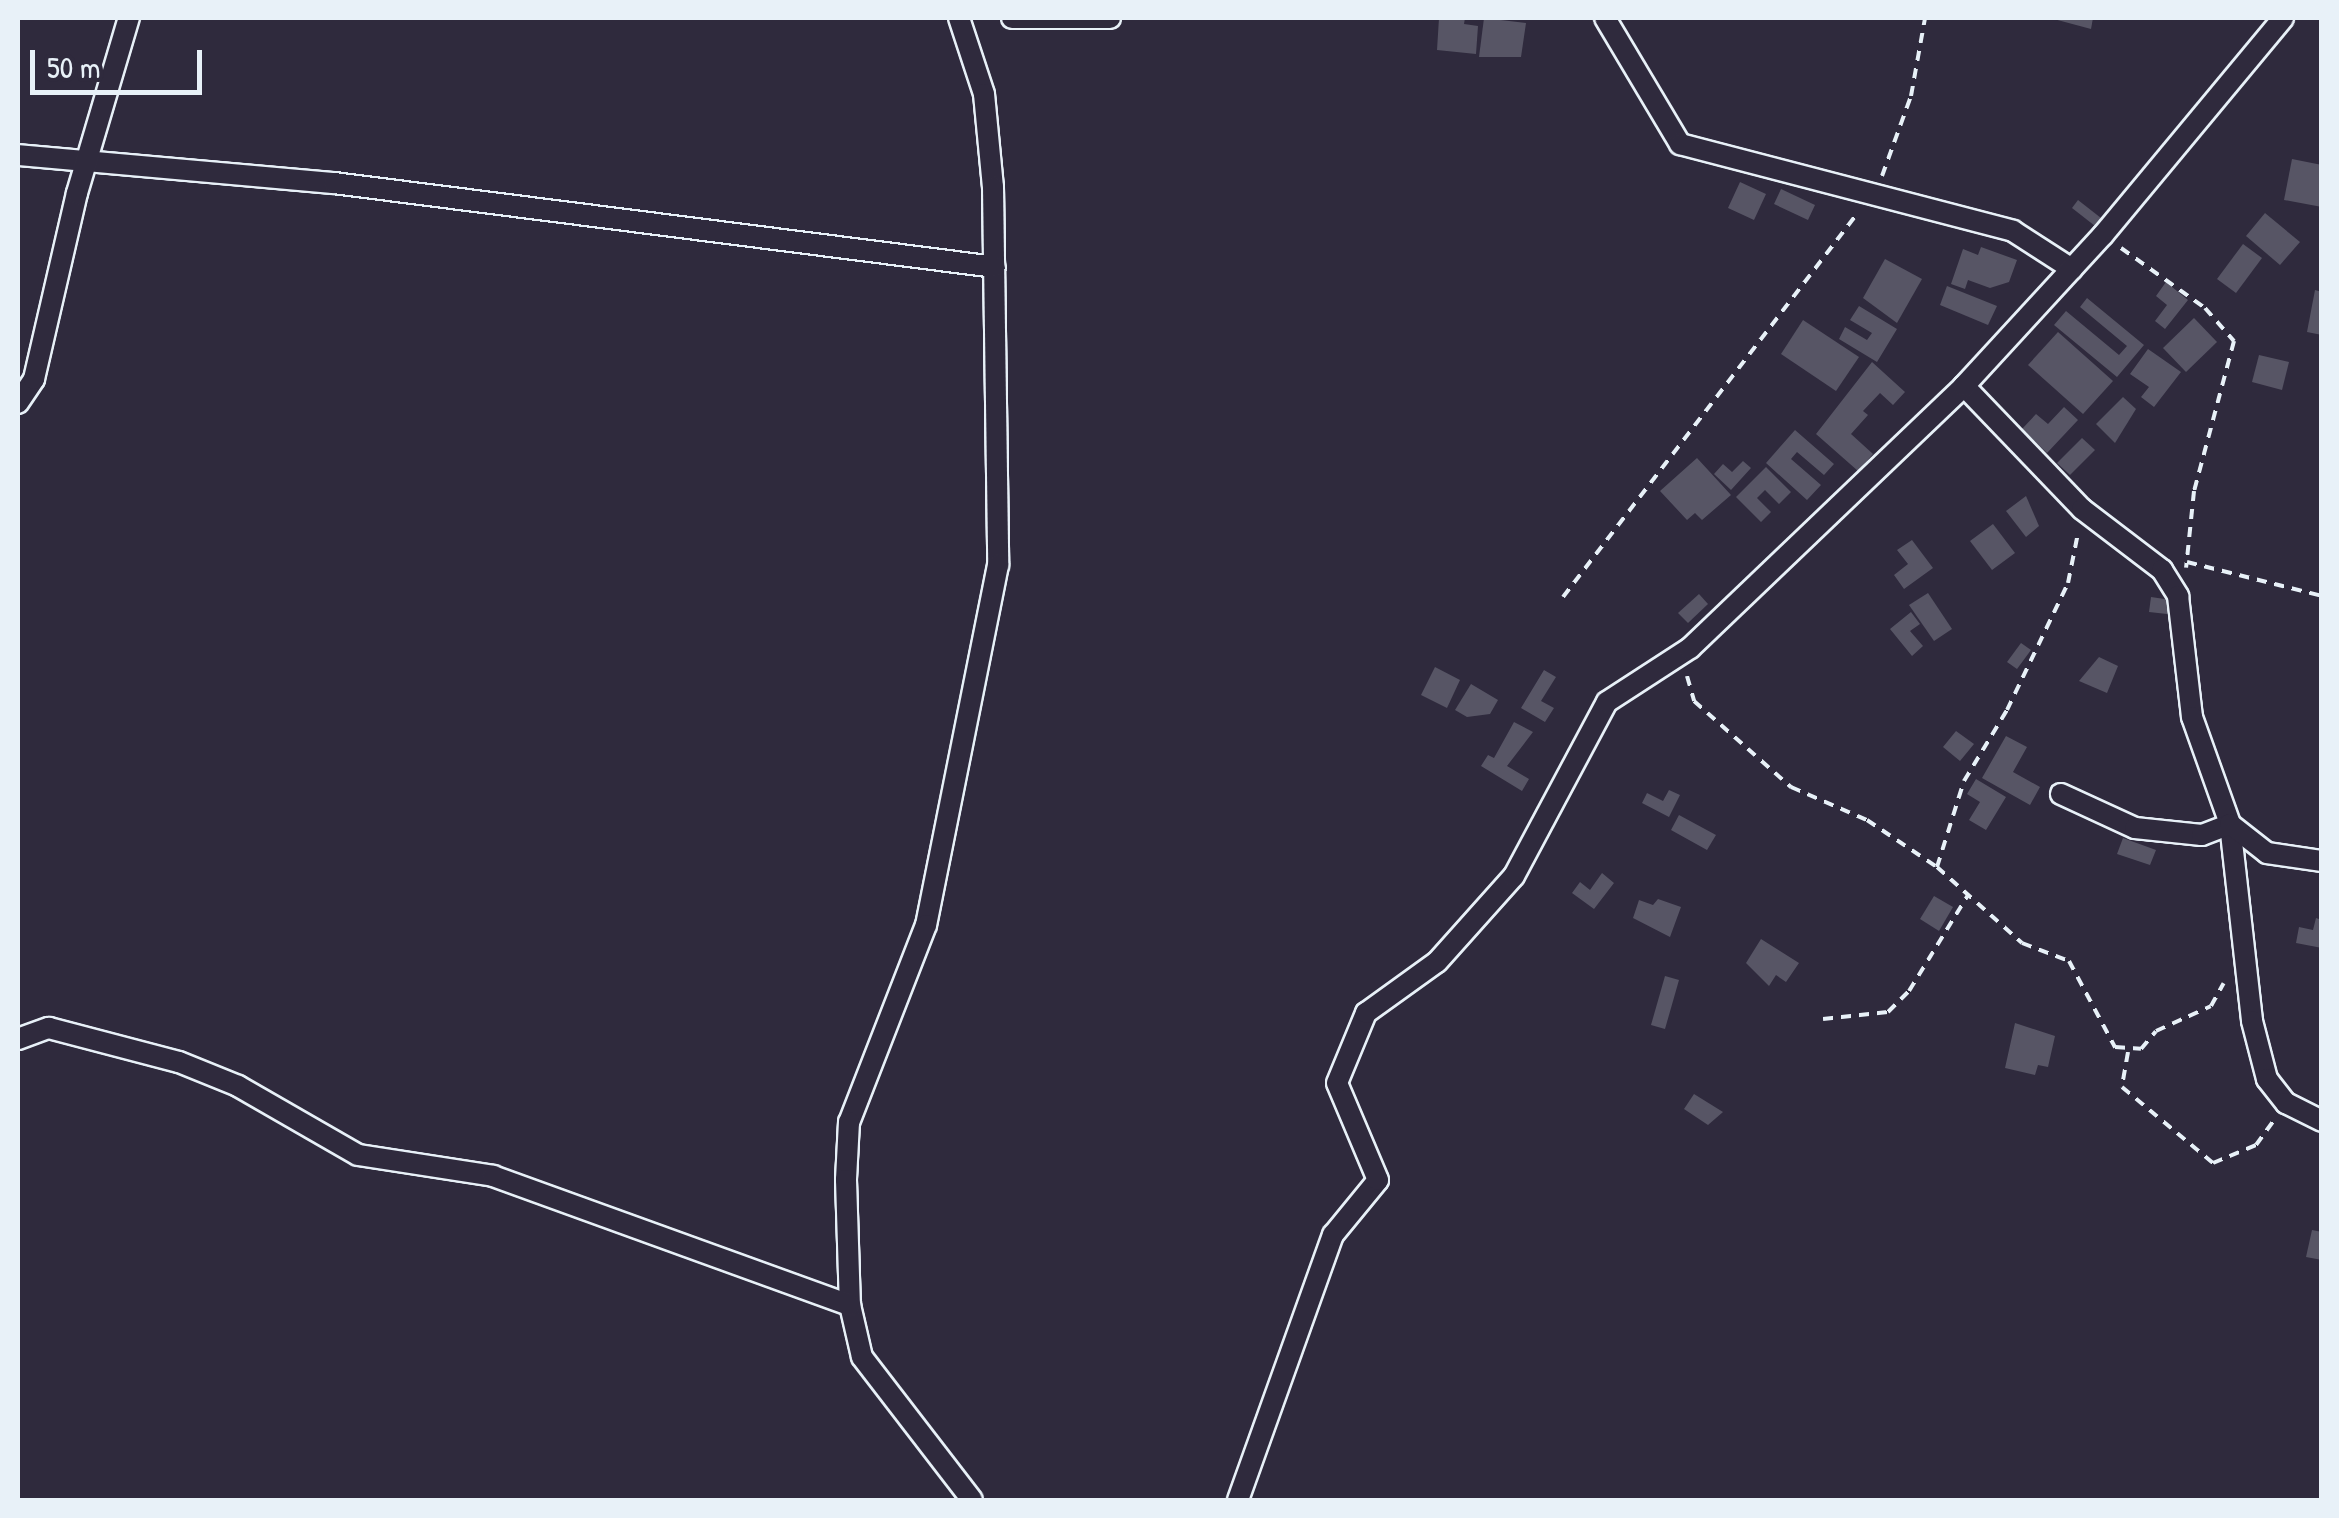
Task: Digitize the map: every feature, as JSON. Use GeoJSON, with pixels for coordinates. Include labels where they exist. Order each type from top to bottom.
{"type":"FeatureCollection","features":[{"type":"Feature","properties":{"kind":"street"},"geometry":{"type":"LineString","coordinates":[[18,402],[34,379],[86,162],[129,18]]}},
{"type":"Feature","properties":{"kind":"street"},"geometry":{"type":"LineString","coordinates":[[959,18],[984,94],[995,267],[998,565],[926,924],[849,1122],[850,1305],[862,1356],[882,1389],[972,1500]]}},
{"type":"Feature","properties":{"kind":"street"},"geometry":{"type":"LineString","coordinates":[[1012,18],[1110,18]]}},
{"type":"Feature","properties":{"kind":"street"},"geometry":{"type":"LineString","coordinates":[[1606,18],[1680,144],[2013,231],[2072,269]]}},
{"type":"Feature","properties":{"kind":"street"},"geometry":{"type":"LineString","coordinates":[[1238,1500],[1333,1235],[1378,1180],[1337,1083],[1366,1013],[1437,962],[1514,876],[1607,702],[1690,648],[1964,386],[2103,235],[2284,18]]}},
{"type":"Feature","properties":{"kind":"street"},"geometry":{"type":"LineString","coordinates":[[18,155],[334,183],[995,267]]}},
{"type":"Feature","properties":{"kind":"street"},"geometry":{"type":"LineString","coordinates":[[1964,386],[2082,510],[2162,570],[2178,596],[2192,717],[2230,824],[2252,1021],[2267,1079],[2294,1108],[2322,1120]]}},
{"type":"Feature","properties":{"kind":"street"},"geometry":{"type":"LineString","coordinates":[[2060,794],[2135,828],[2202,836],[2230,824]]}},
{"type":"Feature","properties":{"kind":"street"},"geometry":{"type":"LineString","coordinates":[[2230,824],[2267,853],[2322,861]]}},
{"type":"Feature","properties":{"kind":"street"},"geometry":{"type":"LineString","coordinates":[[18,1038],[49,1028],[180,1062],[238,1086],[358,1155],[493,1176],[850,1305]]}},
{"type":"Feature","properties":{"kind":"path"},"geometry":{"type":"LineString","coordinates":[[1563,597],[1892,161],[1925,18]]}},
{"type":"Feature","properties":{"kind":"path"},"geometry":{"type":"LineString","coordinates":[[2103,235],[2205,308],[2234,342],[2194,491],[2185,581]]}},
{"type":"Feature","properties":{"kind":"path"},"geometry":{"type":"LineString","coordinates":[[1937,867],[1964,781],[2007,710],[2068,583],[2082,510]]}},
{"type":"Feature","properties":{"kind":"path"},"geometry":{"type":"LineString","coordinates":[[2187,562],[2322,596]]}},
{"type":"Feature","properties":{"kind":"path"},"geometry":{"type":"LineString","coordinates":[[1690,648],[1686,680],[1694,702],[1791,786],[1867,820],[1937,867],[2022,943],[2068,961],[2082,976],[2103,1030],[2128,1052]]}},
{"type":"Feature","properties":{"kind":"path"},"geometry":{"type":"LineString","coordinates":[[1823,1019],[1888,1012],[1908,991],[1968,895]]}},
{"type":"Feature","properties":{"kind":"path"},"geometry":{"type":"LineString","coordinates":[[2244,943],[2211,1006],[2180,1017],[2128,1052],[2122,1087],[2212,1163],[2256,1144],[2294,1108]]}},
{"type":"Feature","properties":{"kind":"building"},"geometry":{"type":"Polygon","coordinates":[[[1439,18],[1465,18],[1464,24],[1478,26],[1476,54],[1437,50],[1439,18]]]}},
{"type":"Feature","properties":{"kind":"building"},"geometry":{"type":"Polygon","coordinates":[[[1484,18],[1526,23],[1521,57],[1479,57],[1484,18]]]}},
{"type":"Feature","properties":{"kind":"building"},"geometry":{"type":"Polygon","coordinates":[[[2050,18],[2093,18],[2091,29],[2050,18]]]}},
{"type":"Feature","properties":{"kind":"building"},"geometry":{"type":"Polygon","coordinates":[[[2292,159],[2322,165],[2322,207],[2284,200],[2292,159]]]}},
{"type":"Feature","properties":{"kind":"building"},"geometry":{"type":"Polygon","coordinates":[[[1740,182],[1766,194],[1754,220],[1728,208],[1740,182]]]}},
{"type":"Feature","properties":{"kind":"building"},"geometry":{"type":"Polygon","coordinates":[[[1781,189],[1815,205],[1808,220],[1774,204],[1781,189]]]}},
{"type":"Feature","properties":{"kind":"building"},"geometry":{"type":"Polygon","coordinates":[[[2078,200],[2101,218],[2095,226],[2072,208],[2078,200]]]}},
{"type":"Feature","properties":{"kind":"building"},"geometry":{"type":"Polygon","coordinates":[[[2265,213],[2300,242],[2280,265],[2246,236],[2265,213]]]}},
{"type":"Feature","properties":{"kind":"building"},"geometry":{"type":"Polygon","coordinates":[[[2243,244],[2262,258],[2236,293],[2217,279],[2243,244]]]}},
{"type":"Feature","properties":{"kind":"building"},"geometry":{"type":"Polygon","coordinates":[[[1981,247],[2017,260],[2009,282],[1990,288],[1968,280],[1965,289],[1951,284],[1963,249],[1978,255],[1981,247]]]}},
{"type":"Feature","properties":{"kind":"building"},"geometry":{"type":"Polygon","coordinates":[[[1885,259],[1922,279],[1897,323],[1863,298],[1885,259]]]}},
{"type":"Feature","properties":{"kind":"building"},"geometry":{"type":"Polygon","coordinates":[[[2166,282],[2188,300],[2165,329],[2155,321],[2167,305],[2156,296],[2166,282]]]}},
{"type":"Feature","properties":{"kind":"building"},"geometry":{"type":"Polygon","coordinates":[[[1947,286],[1997,306],[1988,325],[1940,305],[1947,286]]]}},
{"type":"Feature","properties":{"kind":"building"},"geometry":{"type":"Polygon","coordinates":[[[2315,290],[2322,292],[2322,335],[2307,332],[2315,290]]]}},
{"type":"Feature","properties":{"kind":"building"},"geometry":{"type":"Polygon","coordinates":[[[2087,298],[2144,345],[2117,377],[2054,325],[2066,311],[2119,355],[2127,346],[2080,307],[2087,298]]]}},
{"type":"Feature","properties":{"kind":"building"},"geometry":{"type":"Polygon","coordinates":[[[1859,306],[1897,329],[1877,362],[1839,339],[1845,327],[1867,340],[1872,333],[1850,320],[1859,306]]]}},
{"type":"Feature","properties":{"kind":"building"},"geometry":{"type":"Polygon","coordinates":[[[2194,318],[2217,342],[2186,372],[2163,348],[2194,318]]]}},
{"type":"Feature","properties":{"kind":"building"},"geometry":{"type":"Polygon","coordinates":[[[1803,320],[1859,357],[1836,391],[1781,354],[1803,320]]]}},
{"type":"Feature","properties":{"kind":"building"},"geometry":{"type":"Polygon","coordinates":[[[2058,332],[2113,381],[2083,414],[2028,365],[2058,332]]]}},
{"type":"Feature","properties":{"kind":"building"},"geometry":{"type":"Polygon","coordinates":[[[2148,349],[2181,372],[2154,407],[2141,397],[2149,387],[2130,374],[2148,349]]]}},
{"type":"Feature","properties":{"kind":"building"},"geometry":{"type":"Polygon","coordinates":[[[2259,355],[2289,362],[2282,390],[2252,382],[2259,355]]]}},
{"type":"Feature","properties":{"kind":"building"},"geometry":{"type":"Polygon","coordinates":[[[1872,362],[1905,392],[1893,405],[1880,393],[1863,411],[1868,415],[1851,434],[1873,454],[1858,471],[1816,434],[1872,362]]]}},
{"type":"Feature","properties":{"kind":"building"},"geometry":{"type":"Polygon","coordinates":[[[2123,397],[2136,409],[2115,443],[2096,424],[2123,397]]]}},
{"type":"Feature","properties":{"kind":"building"},"geometry":{"type":"Polygon","coordinates":[[[2064,407],[2078,420],[2047,453],[2022,429],[2036,414],[2048,424],[2064,407]]]}},
{"type":"Feature","properties":{"kind":"building"},"geometry":{"type":"Polygon","coordinates":[[[1795,430],[1834,464],[1824,475],[1797,452],[1791,459],[1821,485],[1807,500],[1766,463],[1795,430]]]}},
{"type":"Feature","properties":{"kind":"building"},"geometry":{"type":"Polygon","coordinates":[[[2082,438],[2095,450],[2070,475],[2057,463],[2082,438]]]}},
{"type":"Feature","properties":{"kind":"building"},"geometry":{"type":"Polygon","coordinates":[[[1697,458],[1731,495],[1702,520],[1695,513],[1687,520],[1660,491],[1697,458]]]}},
{"type":"Feature","properties":{"kind":"building"},"geometry":{"type":"Polygon","coordinates":[[[1743,461],[1751,468],[1731,490],[1714,474],[1723,464],[1732,472],[1743,461]]]}},
{"type":"Feature","properties":{"kind":"building"},"geometry":{"type":"Polygon","coordinates":[[[1766,467],[1791,492],[1779,504],[1765,490],[1757,498],[1771,512],[1761,522],[1736,497],[1766,467]]]}},
{"type":"Feature","properties":{"kind":"building"},"geometry":{"type":"Polygon","coordinates":[[[2026,496],[2039,526],[2026,537],[2006,511],[2026,496]]]}},
{"type":"Feature","properties":{"kind":"building"},"geometry":{"type":"Polygon","coordinates":[[[1993,524],[2015,553],[1992,570],[1970,541],[1993,524]]]}},
{"type":"Feature","properties":{"kind":"building"},"geometry":{"type":"Polygon","coordinates":[[[1912,540],[1933,568],[1904,589],[1894,575],[1908,564],[1897,550],[1912,540]]]}},
{"type":"Feature","properties":{"kind":"building"},"geometry":{"type":"Polygon","coordinates":[[[1928,593],[1952,629],[1934,641],[1909,605],[1928,593]]]}},
{"type":"Feature","properties":{"kind":"building"},"geometry":{"type":"Polygon","coordinates":[[[1699,594],[1708,604],[1688,623],[1678,613],[1699,594]]]}},
{"type":"Feature","properties":{"kind":"building"},"geometry":{"type":"Polygon","coordinates":[[[2151,597],[2178,601],[2176,615],[2149,612],[2151,597]]]}},
{"type":"Feature","properties":{"kind":"building"},"geometry":{"type":"Polygon","coordinates":[[[1911,612],[1920,624],[1910,631],[1923,646],[1912,656],[1890,629],[1911,612]]]}},
{"type":"Feature","properties":{"kind":"building"},"geometry":{"type":"Polygon","coordinates":[[[2021,643],[2031,650],[2017,669],[2007,662],[2021,643]]]}},
{"type":"Feature","properties":{"kind":"building"},"geometry":{"type":"Polygon","coordinates":[[[2099,657],[2118,666],[2107,693],[2079,681],[2099,657]]]}},
{"type":"Feature","properties":{"kind":"building"},"geometry":{"type":"Polygon","coordinates":[[[1435,667],[1460,680],[1447,708],[1421,695],[1435,667]]]}},
{"type":"Feature","properties":{"kind":"building"},"geometry":{"type":"Polygon","coordinates":[[[1544,670],[1556,677],[1541,701],[1554,708],[1545,722],[1521,708],[1544,670]]]}},
{"type":"Feature","properties":{"kind":"building"},"geometry":{"type":"Polygon","coordinates":[[[1471,684],[1498,700],[1490,714],[1467,717],[1455,710],[1471,684]]]}},
{"type":"Feature","properties":{"kind":"building"},"geometry":{"type":"Polygon","coordinates":[[[1514,722],[1533,732],[1507,766],[1529,779],[1522,791],[1481,766],[1488,755],[1494,758],[1514,722]]]}},
{"type":"Feature","properties":{"kind":"building"},"geometry":{"type":"Polygon","coordinates":[[[1956,731],[1974,744],[1960,761],[1943,747],[1956,731]]]}},
{"type":"Feature","properties":{"kind":"building"},"geometry":{"type":"Polygon","coordinates":[[[2006,736],[2027,747],[2013,772],[2040,787],[2030,805],[1982,778],[2006,736]]]}},
{"type":"Feature","properties":{"kind":"building"},"geometry":{"type":"Polygon","coordinates":[[[1976,779],[2006,797],[1986,830],[1969,820],[1980,802],[1967,794],[1976,779]]]}},
{"type":"Feature","properties":{"kind":"building"},"geometry":{"type":"Polygon","coordinates":[[[1669,790],[1680,795],[1669,817],[1642,803],[1647,793],[1663,801],[1669,790]]]}},
{"type":"Feature","properties":{"kind":"building"},"geometry":{"type":"Polygon","coordinates":[[[1679,815],[1716,835],[1707,850],[1671,830],[1679,815]]]}},
{"type":"Feature","properties":{"kind":"building"},"geometry":{"type":"Polygon","coordinates":[[[2123,838],[2156,850],[2150,865],[2117,854],[2123,838]]]}},
{"type":"Feature","properties":{"kind":"building"},"geometry":{"type":"Polygon","coordinates":[[[1602,873],[1614,883],[1594,909],[1572,893],[1580,882],[1590,890],[1602,873]]]}},
{"type":"Feature","properties":{"kind":"building"},"geometry":{"type":"Polygon","coordinates":[[[1934,896],[1953,907],[1939,931],[1920,919],[1934,896]]]}},
{"type":"Feature","properties":{"kind":"building"},"geometry":{"type":"Polygon","coordinates":[[[1658,899],[1681,907],[1670,937],[1633,918],[1639,900],[1653,905],[1658,899]]]}},
{"type":"Feature","properties":{"kind":"building"},"geometry":{"type":"Polygon","coordinates":[[[2316,918],[2322,920],[2322,948],[2296,943],[2299,927],[2313,930],[2316,918]]]}},
{"type":"Feature","properties":{"kind":"building"},"geometry":{"type":"Polygon","coordinates":[[[1761,939],[1799,963],[1786,982],[1776,975],[1769,986],[1746,963],[1761,939]]]}},
{"type":"Feature","properties":{"kind":"building"},"geometry":{"type":"Polygon","coordinates":[[[1665,976],[1679,980],[1665,1029],[1651,1025],[1665,976]]]}},
{"type":"Feature","properties":{"kind":"building"},"geometry":{"type":"Polygon","coordinates":[[[2015,1023],[2055,1036],[2048,1067],[2038,1065],[2035,1075],[2005,1068],[2015,1023]]]}},
{"type":"Feature","properties":{"kind":"building"},"geometry":{"type":"Polygon","coordinates":[[[1694,1094],[1723,1112],[1708,1125],[1684,1109],[1694,1094]]]}},
{"type":"Feature","properties":{"kind":"building"},"geometry":{"type":"Polygon","coordinates":[[[2312,1230],[2322,1232],[2322,1260],[2306,1257],[2312,1230]]]}}]}
